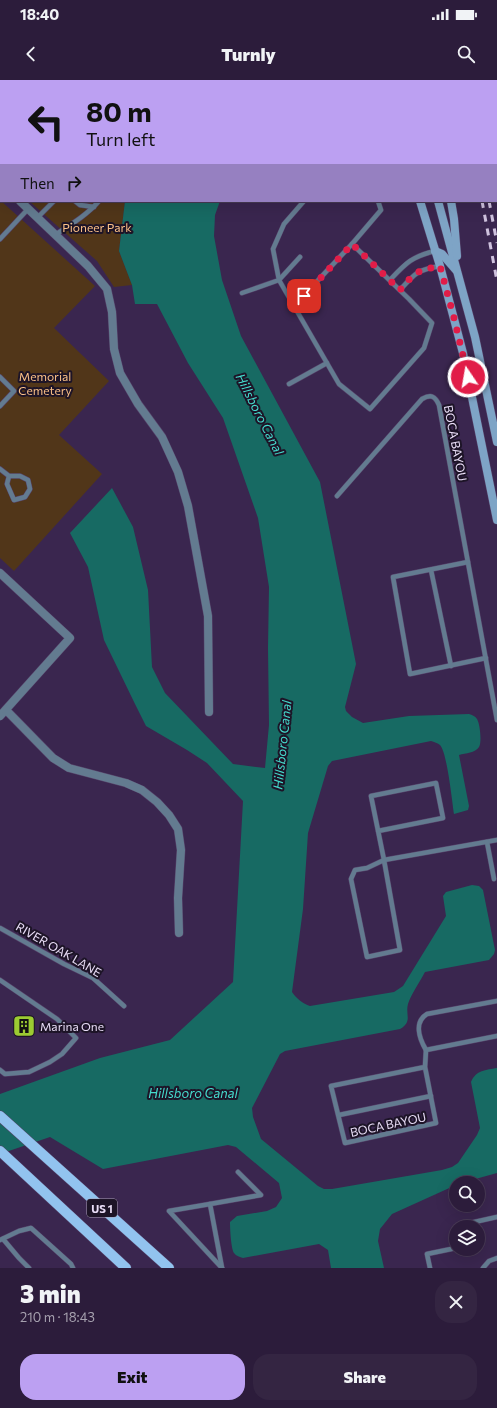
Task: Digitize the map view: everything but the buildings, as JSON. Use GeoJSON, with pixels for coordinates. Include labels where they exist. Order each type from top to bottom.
{"type":"FeatureCollection","features":[{"type":"Feature","properties":{"kind":"main road"},"geometry":{"type":"LineString","coordinates":[[420,202],[440,266],[463,353],[497,520]]}},
{"type":"Feature","properties":{"kind":"main road"},"geometry":{"type":"LineString","coordinates":[[438,202],[480,357],[497,442]]}},
{"type":"Feature","properties":{"kind":"main road"},"geometry":{"type":"LineString","coordinates":[[451,202],[458,273]]}},
{"type":"Feature","properties":{"kind":"main road"},"geometry":{"type":"LineString","coordinates":[[435,251],[442,254],[458,273]]}},
{"type":"Feature","properties":{"kind":"main road","name":"US 1"},"geometry":{"type":"LineString","coordinates":[[0,1116],[169,1268]]}},
{"type":"Feature","properties":{"kind":"main road","name":"US 1"},"geometry":{"type":"LineString","coordinates":[[2,1153],[126,1268]]}},
{"type":"Feature","properties":{"kind":"street"},"geometry":{"type":"LineString","coordinates":[[21,202],[88,266],[107,289],[112,312],[114,349],[120,373],[138,404],[162,437],[178,472],[188,506],[208,616],[209,712]]}},
{"type":"Feature","properties":{"kind":"street"},"geometry":{"type":"LineString","coordinates":[[0,573],[70,638],[3,713],[53,758],[69,768],[126,782],[142,790],[157,802],[169,815],[178,829],[181,850],[178,898],[179,933]]}},
{"type":"Feature","properties":{"kind":"lane"},"geometry":{"type":"LineString","coordinates":[[37,218],[53,202]]}},
{"type":"Feature","properties":{"kind":"lane"},"geometry":{"type":"LineString","coordinates":[[77,202],[94,206]]}},
{"type":"Feature","properties":{"kind":"lane"},"geometry":{"type":"LineString","coordinates":[[55,235],[78,219],[98,202]]}},
{"type":"Feature","properties":{"kind":"lane"},"geometry":{"type":"LineString","coordinates":[[303,202],[284,224],[273,249],[278,280],[339,384],[370,409],[424,348],[432,323],[352,244]]}},
{"type":"Feature","properties":{"kind":"lane"},"geometry":{"type":"LineString","coordinates":[[294,306],[352,244],[381,210],[378,202]]}},
{"type":"Feature","properties":{"kind":"lane"},"geometry":{"type":"LineString","coordinates":[[0,239],[28,209]]}},
{"type":"Feature","properties":{"kind":"lane"},"geometry":{"type":"LineString","coordinates":[[390,280],[413,258],[421,254],[435,251]]}},
{"type":"Feature","properties":{"kind":"lane"},"geometry":{"type":"LineString","coordinates":[[242,293],[278,280],[300,257]]}},
{"type":"Feature","properties":{"kind":"lane"},"geometry":{"type":"LineString","coordinates":[[400,290],[412,276],[422,270],[440,266]]}},
{"type":"Feature","properties":{"kind":"lane"},"geometry":{"type":"LineString","coordinates":[[290,384],[327,363]]}},
{"type":"Feature","properties":{"kind":"lane"},"geometry":{"type":"LineString","coordinates":[[0,377],[14,391],[0,406]]}},
{"type":"Feature","properties":{"kind":"lane","name":"BOCA BAYOU"},"geometry":{"type":"LineString","coordinates":[[337,496],[422,399],[432,396],[436,398],[439,404],[497,720]]}},
{"type":"Feature","properties":{"kind":"lane"},"geometry":{"type":"LineString","coordinates":[[0,468],[9,476],[20,476],[28,480],[30,489],[25,497],[14,500],[7,484],[9,476]]}},
{"type":"Feature","properties":{"kind":"lane"},"geometry":{"type":"LineString","coordinates":[[468,562],[393,577],[410,674],[486,658]]}},
{"type":"Feature","properties":{"kind":"lane"},"geometry":{"type":"LineString","coordinates":[[431,570],[450,666]]}},
{"type":"Feature","properties":{"kind":"lane"},"geometry":{"type":"LineString","coordinates":[[378,831],[443,818],[436,783],[371,796],[378,831],[384,860],[400,950],[367,957],[351,879],[355,870],[367,868],[384,860],[497,840]]}},
{"type":"Feature","properties":{"kind":"lane"},"geometry":{"type":"LineString","coordinates":[[487,842],[494,878]]}},
{"type":"Feature","properties":{"kind":"lane","name":"RIVER OAK LANE"},"geometry":{"type":"LineString","coordinates":[[0,928],[64,964],[93,978],[124,1006]]}},
{"type":"Feature","properties":{"kind":"lane"},"geometry":{"type":"LineString","coordinates":[[0,980],[57,1019],[76,1038],[62,1054],[50,1062],[29,1072],[5,1074],[0,1070]]}},
{"type":"Feature","properties":{"kind":"lane"},"geometry":{"type":"LineString","coordinates":[[497,1002],[427,1014],[422,1017],[418,1024],[422,1043],[426,1050],[497,1036]]}},
{"type":"Feature","properties":{"kind":"lane","name":"BOCA BAYOU"},"geometry":{"type":"LineString","coordinates":[[425,1067],[331,1086],[345,1143],[436,1123],[425,1067],[426,1050]]}},
{"type":"Feature","properties":{"kind":"lane"},"geometry":{"type":"LineString","coordinates":[[339,1115],[431,1096]]}},
{"type":"Feature","properties":{"kind":"lane"},"geometry":{"type":"LineString","coordinates":[[222,1268],[169,1212],[261,1195],[238,1172]]}},
{"type":"Feature","properties":{"kind":"lane"},"geometry":{"type":"LineString","coordinates":[[210,1204],[222,1268]]}},
{"type":"Feature","properties":{"kind":"lane"},"geometry":{"type":"LineString","coordinates":[[484,1220],[497,1217]]}},
{"type":"Feature","properties":{"kind":"lane"},"geometry":{"type":"LineString","coordinates":[[30,1268],[1,1239],[19,1231],[31,1228],[71,1264],[73,1268]]}},
{"type":"Feature","properties":{"kind":"lane"},"geometry":{"type":"LineString","coordinates":[[430,1268],[427,1254],[449,1249]]}},
{"type":"Feature","properties":{"kind":"lane"},"geometry":{"type":"LineString","coordinates":[[483,1268],[489,1261],[497,1258]]}},
{"type":"Feature","properties":{"kind":"green space","name":"Memorial Cemetery"},"geometry":{"type":"Polygon","coordinates":[[[0,202],[2,202],[95,286],[54,328],[109,381],[59,435],[102,474],[14,571],[0,558],[0,202]]]}},
{"type":"Feature","properties":{"kind":"green space","name":"Pioneer Park"},"geometry":{"type":"Polygon","coordinates":[[[30,202],[125,202],[119,251],[132,285],[114,287],[97,261],[30,202]]]}},
{"type":"Feature","properties":{"kind":"water","name":"Hillsboro Canal"},"geometry":{"type":"Polygon","coordinates":[[[125,202],[220,202],[215,215],[214,236],[222,280],[241,336],[320,482],[356,664],[345,707],[346,711],[352,717],[363,723],[409,716],[469,714],[478,721],[480,737],[479,747],[473,752],[459,755],[469,806],[468,810],[454,814],[449,777],[443,749],[440,745],[431,741],[332,761],[328,766],[308,833],[303,909],[292,992],[305,1004],[310,1006],[394,992],[403,986],[446,916],[443,896],[446,892],[472,885],[479,886],[483,890],[495,950],[494,954],[489,960],[425,972],[409,1001],[407,1008],[408,1018],[406,1023],[400,1029],[285,1051],[280,1054],[252,1108],[253,1117],[261,1139],[318,1186],[324,1189],[332,1189],[442,1170],[452,1167],[458,1163],[480,1128],[471,1082],[479,1073],[485,1070],[497,1068],[497,1173],[485,1176],[449,1176],[449,1188],[392,1214],[380,1229],[378,1241],[384,1268],[331,1268],[328,1250],[319,1244],[243,1258],[236,1255],[232,1247],[230,1222],[237,1216],[267,1211],[276,1207],[282,1198],[279,1183],[236,1147],[228,1145],[103,1169],[50,1137],[0,1154],[0,1094],[100,1058],[170,1040],[233,982],[243,801],[207,763],[146,726],[104,640],[88,567],[70,533],[112,488],[133,527],[148,590],[152,667],[165,693],[233,764],[265,768],[269,725],[269,587],[258,518],[223,418],[188,363],[157,304],[135,304],[132,285],[119,251],[125,202]]]}},
{"type":"Feature","properties":{"kind":"railway"},"geometry":{"type":"LineString","coordinates":[[482,202],[497,281]]}},
{"type":"Feature","properties":{"kind":"railway"},"geometry":{"type":"LineString","coordinates":[[489,202],[497,243]]}},
{"type":"Feature","properties":{"kind":"place","name":"Marina One"},"geometry":{"type":"Point","coordinates":[24,1026]}},
{"type":"Feature","properties":{"kind":"route"},"geometry":{"type":"LineString","coordinates":[[304,296],[352,244],[400,290],[412,276],[422,270],[440,266],[468,377]]}}]}
